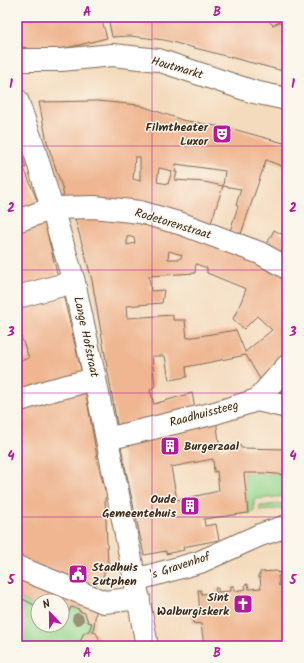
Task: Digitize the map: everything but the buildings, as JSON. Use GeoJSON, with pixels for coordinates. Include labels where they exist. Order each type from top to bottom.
{"type":"FeatureCollection","features":[{"type":"Feature","properties":{"kind":"street","name":"Houtmarkt"},"geometry":{"type":"LineString","coordinates":[[17,60],[61,60],[113,55],[158,60],[254,92],[287,99]]}},
{"type":"Feature","properties":{"kind":"street","name":"Lange Hofstraat"},"geometry":{"type":"LineString","coordinates":[[17,100],[53,208],[74,282],[137,589]]}},
{"type":"Feature","properties":{"kind":"street","name":"Rodetorenstraat"},"geometry":{"type":"LineString","coordinates":[[17,221],[53,208],[94,207],[140,212],[182,224],[253,250],[287,268]]}},
{"type":"Feature","properties":{"kind":"street"},"geometry":{"type":"LineString","coordinates":[[17,297],[74,282]]}},
{"type":"Feature","properties":{"kind":"street"},"geometry":{"type":"LineString","coordinates":[[287,366],[257,400],[287,407]]}},
{"type":"Feature","properties":{"kind":"street"},"geometry":{"type":"LineString","coordinates":[[17,401],[48,391],[95,379]]}},
{"type":"Feature","properties":{"kind":"street","name":"Raadhuissteeg"},"geometry":{"type":"LineString","coordinates":[[107,439],[215,413],[257,400]]}},
{"type":"Feature","properties":{"kind":"street","name":"'s Gravenhof"},"geometry":{"type":"LineString","coordinates":[[17,567],[104,602],[260,535],[287,526]]}},
{"type":"Feature","properties":{"kind":"street"},"geometry":{"type":"LineString","coordinates":[[137,589],[147,646]]}},
{"type":"Feature","properties":{"kind":"green space"},"geometry":{"type":"Polygon","coordinates":[[[244,473],[287,475],[287,496],[254,499],[254,512],[248,513],[244,473]]]}},
{"type":"Feature","properties":{"kind":"green space"},"geometry":{"type":"Polygon","coordinates":[[[287,503],[287,508],[260,511],[260,506],[287,503]]]}},
{"type":"Feature","properties":{"kind":"green space"},"geometry":{"type":"Polygon","coordinates":[[[17,596],[30,603],[30,633],[70,633],[71,607],[79,609],[79,611],[85,613],[88,622],[92,623],[89,631],[83,634],[82,646],[17,646],[17,596]]]}},
{"type":"Feature","properties":{"kind":"place","name":"Filmtheater Luxor"},"geometry":{"type":"Point","coordinates":[222,134]}},
{"type":"Feature","properties":{"kind":"place","name":"Burgerzaal"},"geometry":{"type":"Point","coordinates":[170,446]}},
{"type":"Feature","properties":{"kind":"place","name":"Oude Gemeentehuis"},"geometry":{"type":"Point","coordinates":[190,506]}},
{"type":"Feature","properties":{"kind":"place","name":"Stadhuis Zutphen"},"geometry":{"type":"Point","coordinates":[78,574]}},
{"type":"Feature","properties":{"kind":"place","name":"Sint Walburgiskerk"},"geometry":{"type":"Point","coordinates":[243,604]}}]}
